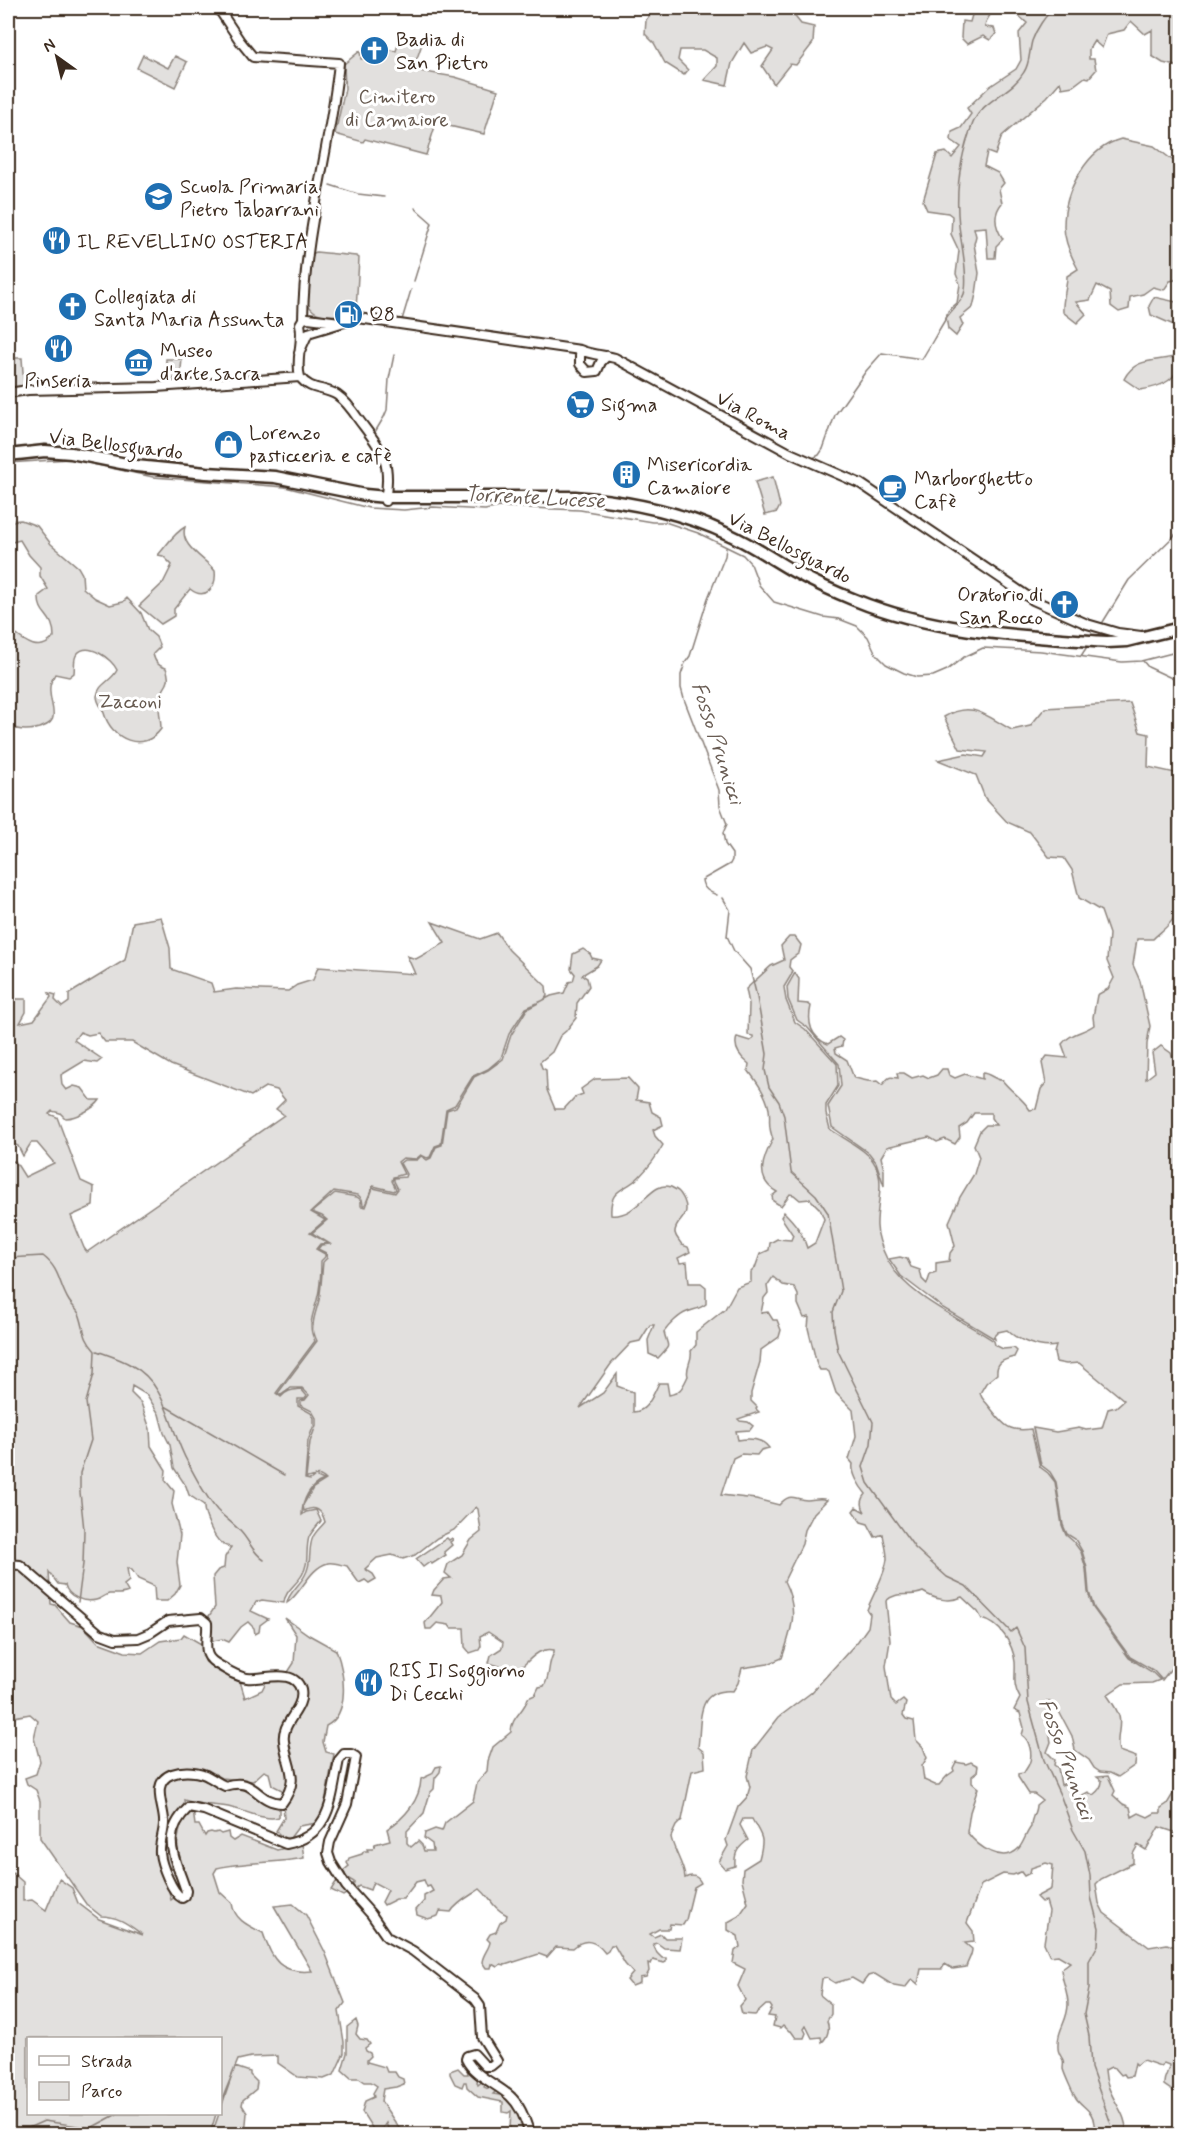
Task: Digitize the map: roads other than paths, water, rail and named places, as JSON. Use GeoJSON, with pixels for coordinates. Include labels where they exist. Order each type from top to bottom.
{"type":"FeatureCollection","features":[{"type":"Feature","properties":{"kind":"main road","name":"Via Bellosguardo"},"geometry":{"type":"LineString","coordinates":[[8,455],[45,451],[71,453],[136,466],[274,477],[385,499],[575,497],[600,499],[658,509],[727,533],[795,572],[856,601],[912,620],[975,631],[1099,632],[1112,639],[1127,641],[1180,628]]}},
{"type":"Feature","properties":{"kind":"street"},"geometry":{"type":"LineString","coordinates":[[219,8],[253,57],[339,63],[309,248],[303,304],[308,319],[315,325],[307,331],[299,353],[300,377]]}},
{"type":"Feature","properties":{"kind":"street","name":"Via Roma"},"geometry":{"type":"LineString","coordinates":[[307,331],[358,318],[390,321],[583,353],[593,352],[602,358],[615,358],[790,453],[861,484],[1032,600],[1099,632]]}},
{"type":"Feature","properties":{"kind":"street"},"geometry":{"type":"LineString","coordinates":[[307,331],[300,324],[308,319]]}},
{"type":"Feature","properties":{"kind":"street","name":"Via Roma"},"geometry":{"type":"LineString","coordinates":[[308,319],[344,322]]}},
{"type":"Feature","properties":{"kind":"street"},"geometry":{"type":"LineString","coordinates":[[583,353],[581,368],[587,372],[597,371],[602,358]]}},
{"type":"Feature","properties":{"kind":"street"},"geometry":{"type":"LineString","coordinates":[[8,393],[28,390],[156,387],[300,377],[314,388],[337,394],[378,443],[385,459],[385,499]]}},
{"type":"Feature","properties":{"kind":"street"},"geometry":{"type":"LineString","coordinates":[[1099,632],[1112,639],[1146,636]]}},
{"type":"Feature","properties":{"kind":"street"},"geometry":{"type":"LineString","coordinates":[[8,1564],[20,1565],[99,1634],[115,1639],[138,1638],[168,1621],[201,1618],[207,1623],[208,1655],[213,1662],[234,1674],[247,1678],[289,1677],[298,1684],[302,1700],[286,1726],[283,1740],[293,1776],[290,1792],[282,1803],[273,1802],[248,1785],[237,1782],[225,1785],[197,1772],[172,1774],[160,1785],[164,1820],[160,1854],[168,1877],[178,1896],[182,1898],[185,1896],[186,1891],[170,1845],[182,1815],[189,1808],[204,1810],[286,1844],[298,1842],[311,1834],[322,1823],[329,1811],[342,1755],[351,1754],[356,1757],[347,1804],[330,1842],[328,1853],[331,1862],[346,1886],[371,1914],[387,1937],[413,1951],[475,1999],[480,2006],[482,2037],[497,2061],[491,2066],[485,2066],[474,2054],[467,2056],[466,2059],[474,2069],[510,2096],[523,2112],[530,2134]]}},
{"type":"Feature","properties":{"kind":"waterway"},"geometry":{"type":"LineString","coordinates":[[811,459],[819,455],[823,449],[835,415],[866,371],[882,353],[922,359],[947,317],[963,297],[966,279],[958,199],[962,161],[969,135],[973,123],[984,108],[1019,79],[1024,72],[1036,32],[1055,8]]}},
{"type":"Feature","properties":{"kind":"waterway"},"geometry":{"type":"LineString","coordinates":[[330,185],[358,194],[384,197]]}},
{"type":"Feature","properties":{"kind":"waterway"},"geometry":{"type":"LineString","coordinates":[[414,281],[432,223],[415,208]]}},
{"type":"Feature","properties":{"kind":"waterway"},"geometry":{"type":"LineString","coordinates":[[402,320],[411,290]]}},
{"type":"Feature","properties":{"kind":"waterway"},"geometry":{"type":"LineString","coordinates":[[375,432],[387,410],[389,379],[394,355]]}},
{"type":"Feature","properties":{"kind":"waterway","name":"Torrente Lucese"},"geometry":{"type":"LineString","coordinates":[[8,463],[69,459],[153,477],[285,487],[369,508],[404,510],[433,507],[485,510],[500,507],[580,510],[652,522],[665,522],[698,533],[743,555],[751,564],[759,585],[774,602],[857,626],[868,637],[876,654],[886,664],[917,677],[933,676],[947,670],[964,657],[983,648],[1041,651],[1122,662],[1141,661],[1180,651]]}},
{"type":"Feature","properties":{"kind":"waterway"},"geometry":{"type":"LineString","coordinates":[[1103,622],[1129,580],[1180,530]]}},
{"type":"Feature","properties":{"kind":"waterway","name":"Fosso Prunicci"},"geometry":{"type":"LineString","coordinates":[[717,895],[707,890],[702,880],[730,864],[732,854],[725,844],[723,833],[727,824],[720,806],[719,790],[684,699],[681,675],[690,656],[726,548]]}},
{"type":"Feature","properties":{"kind":"waterway"},"geometry":{"type":"LineString","coordinates":[[1081,656],[1088,645]]}},
{"type":"Feature","properties":{"kind":"waterway"},"geometry":{"type":"LineString","coordinates":[[1143,661],[1148,667],[1180,682]]}},
{"type":"Feature","properties":{"kind":"waterway","name":"Fosso Prunicci"},"geometry":{"type":"LineString","coordinates":[[723,898],[730,910],[727,936],[734,951],[750,969],[757,997],[767,1054],[765,1070],[769,1087],[779,1102],[784,1116],[791,1172],[816,1195],[828,1213],[841,1291],[833,1312],[838,1351],[873,1422],[871,1444],[863,1467],[868,1483],[915,1548],[947,1577],[966,1586],[1011,1632],[1016,1628],[1025,1648],[1028,1702],[1044,1760],[1073,1830],[1085,1851],[1090,1875],[1091,1897],[1099,1928],[1098,1945],[1089,1961],[1089,1988],[1084,2014],[1089,2036],[1091,2068],[1111,2124]]}},
{"type":"Feature","properties":{"kind":"waterway"},"geometry":{"type":"LineString","coordinates":[[8,1258],[43,1256],[49,1261],[65,1294],[79,1314],[86,1338],[95,1351],[94,1374],[86,1402],[91,1440],[80,1473],[84,1530],[83,1564],[78,1602]]}},
{"type":"Feature","properties":{"kind":"waterway"},"geometry":{"type":"LineString","coordinates":[[97,1351],[131,1365],[153,1384],[166,1409],[182,1450],[205,1493],[217,1510],[238,1529],[264,1560]]}},
{"type":"Feature","properties":{"kind":"waterway"},"geometry":{"type":"LineString","coordinates":[[165,1406],[284,1475]]}},
{"type":"Feature","properties":{"kind":"waterway"},"geometry":{"type":"LineString","coordinates":[[22,2134],[26,2129],[44,2121],[91,2128],[115,2115]]}},
{"type":"Feature","properties":{"kind":"waterway"},"geometry":{"type":"LineString","coordinates":[[92,2129],[104,2134]]}},
{"type":"Feature","properties":{"kind":"place","name":"Badia di San Pietro"},"geometry":{"type":"Point","coordinates":[375,50]}},
{"type":"Feature","properties":{"kind":"place","name":"Scuola Primaria Pietro Tabarrani"},"geometry":{"type":"Point","coordinates":[159,197]}},
{"type":"Feature","properties":{"kind":"place","name":"IL REVELLINO OSTERIA"},"geometry":{"type":"Point","coordinates":[56,241]}},
{"type":"Feature","properties":{"kind":"place","name":"Collegiata di Santa Maria Assunta"},"geometry":{"type":"Point","coordinates":[73,307]}},
{"type":"Feature","properties":{"kind":"place","name":"Q8"},"geometry":{"type":"Point","coordinates":[348,314]}},
{"type":"Feature","properties":{"kind":"place","name":"Pinseria"},"geometry":{"type":"Point","coordinates":[58,349]}},
{"type":"Feature","properties":{"kind":"place","name":"Museo d'arte sacra"},"geometry":{"type":"Point","coordinates":[139,362]}},
{"type":"Feature","properties":{"kind":"place","name":"Sigma"},"geometry":{"type":"Point","coordinates":[580,404]}},
{"type":"Feature","properties":{"kind":"place","name":"Lorenzo pasticceria e cafè"},"geometry":{"type":"Point","coordinates":[228,444]}},
{"type":"Feature","properties":{"kind":"place","name":"Misericordia Camaiore"},"geometry":{"type":"Point","coordinates":[626,475]}},
{"type":"Feature","properties":{"kind":"place","name":"Marborghetto Cafè"},"geometry":{"type":"Point","coordinates":[893,489]}},
{"type":"Feature","properties":{"kind":"place","name":"Oratorio di San Rocco"},"geometry":{"type":"Point","coordinates":[1064,605]}},
{"type":"Feature","properties":{"kind":"place","name":"RIS Il Soggiorno Di Cecchi"},"geometry":{"type":"Point","coordinates":[368,1682]}},
{"type":"Feature","properties":{"kind":"park label","name":"Cimitero di Camaiore"},"geometry":{"type":"Point","coordinates":[397,108]}},
{"type":"Feature","properties":{"kind":"park label","name":"Zacconi"},"geometry":{"type":"Point","coordinates":[130,701]}}]}
